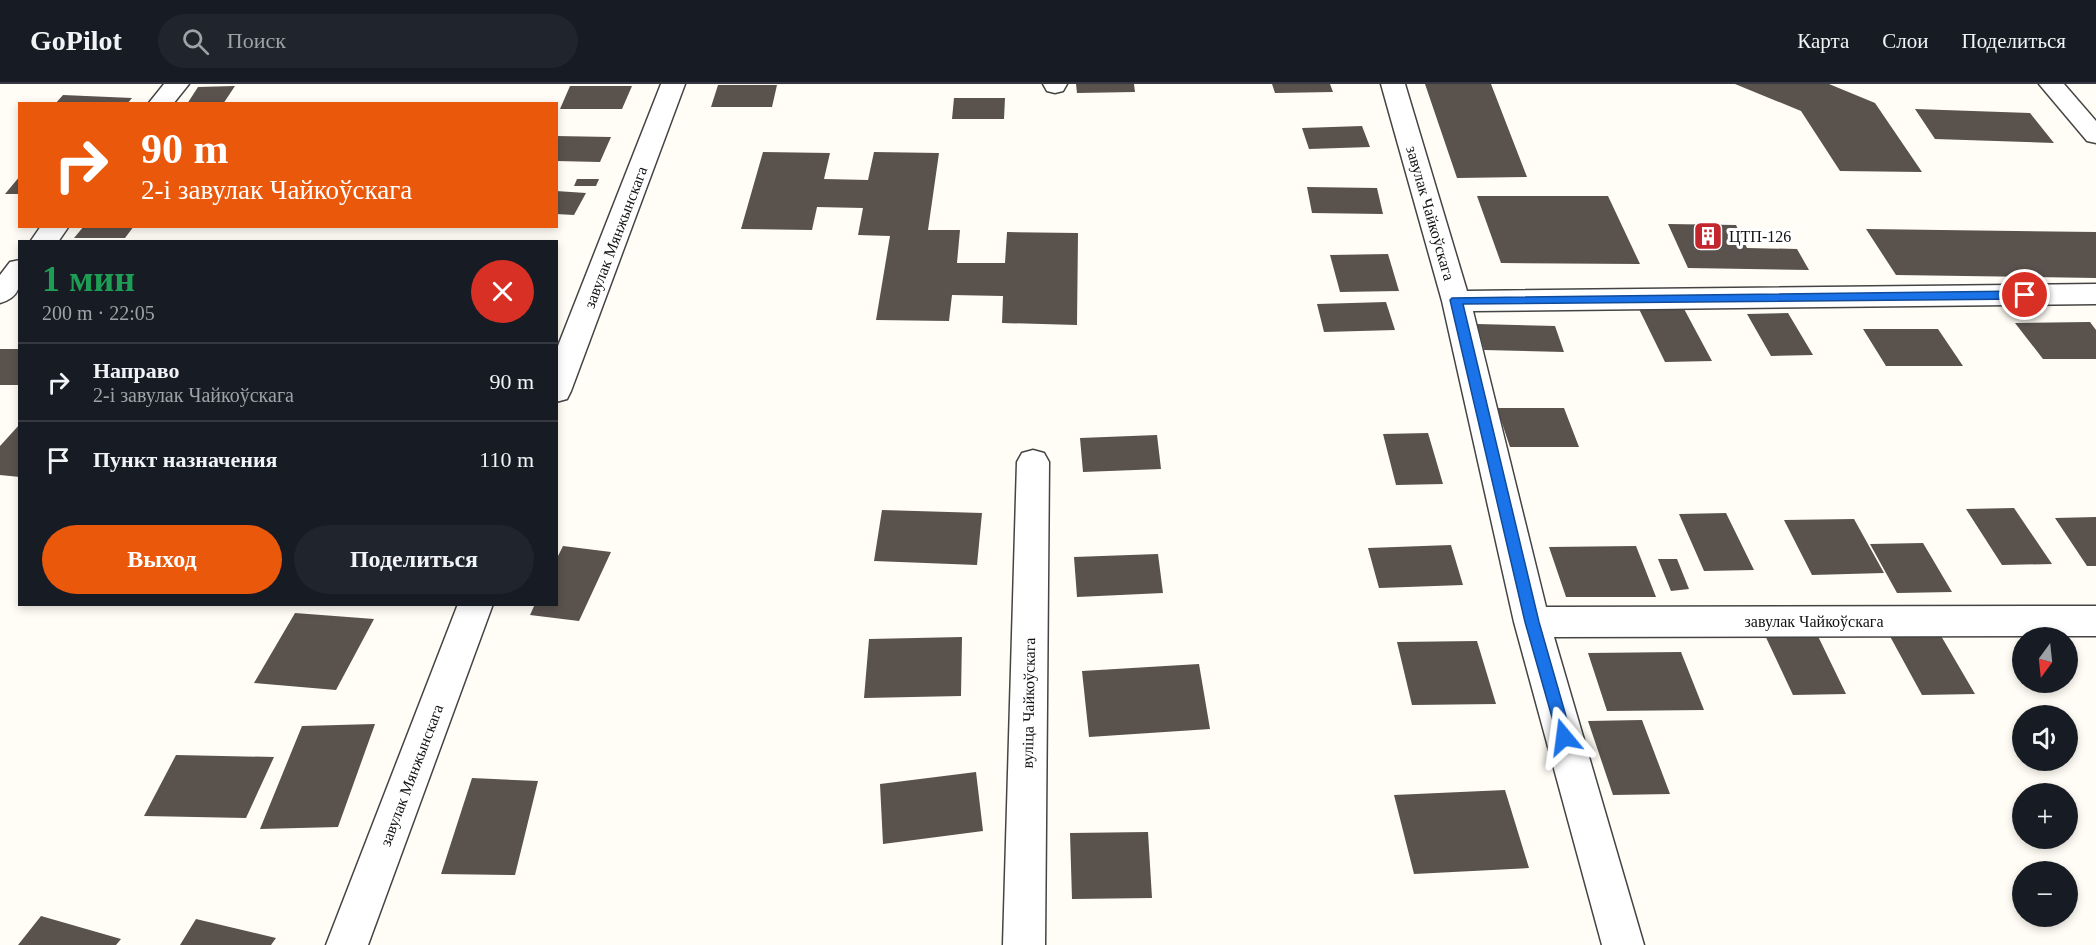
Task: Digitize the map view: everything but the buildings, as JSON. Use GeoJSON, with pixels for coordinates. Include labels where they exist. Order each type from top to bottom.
{"type":"FeatureCollection","features":[{"type":"Feature","properties":{"kind":"street"},"geometry":{"type":"LineString","coordinates":[[162,102],[177,84]]}},
{"type":"Feature","properties":{"kind":"street","name":"завулак Мянжынскага"},"geometry":{"type":"LineString","coordinates":[[558,386],[673,84]]}},
{"type":"Feature","properties":{"kind":"street","name":"завулак Чайкоўскага"},"geometry":{"type":"LineString","coordinates":[[1393,84],[1456,300],[1532,622],[1623,945]]}},
{"type":"Feature","properties":{"kind":"street"},"geometry":{"type":"LineString","coordinates":[[2051,84],[2096,136]]}},
{"type":"Feature","properties":{"kind":"street"},"geometry":{"type":"LineString","coordinates":[[45,240],[54,228]]}},
{"type":"Feature","properties":{"kind":"street"},"geometry":{"type":"LineString","coordinates":[[0,292],[18,272]]}},
{"type":"Feature","properties":{"kind":"street"},"geometry":{"type":"LineString","coordinates":[[1456,300],[2096,294]]}},
{"type":"Feature","properties":{"kind":"street","name":"вуліца Чайкоўскага"},"geometry":{"type":"LineString","coordinates":[[1024,945],[1033,462]]}},
{"type":"Feature","properties":{"kind":"street","name":"завулак Мянжынскага"},"geometry":{"type":"LineString","coordinates":[[347,945],[475,606]]}},
{"type":"Feature","properties":{"kind":"street","name":"завулак Чайкоўскага"},"geometry":{"type":"LineString","coordinates":[[1532,622],[2096,621]]}},
{"type":"Feature","properties":{"kind":"place","name":"ЦТП-126"},"geometry":{"type":"Point","coordinates":[1708,236]}},
{"type":"Feature","properties":{"kind":"route"},"geometry":{"type":"LineString","coordinates":[[1564,737],[1532,622],[1456,300],[2025,295]]}}]}
